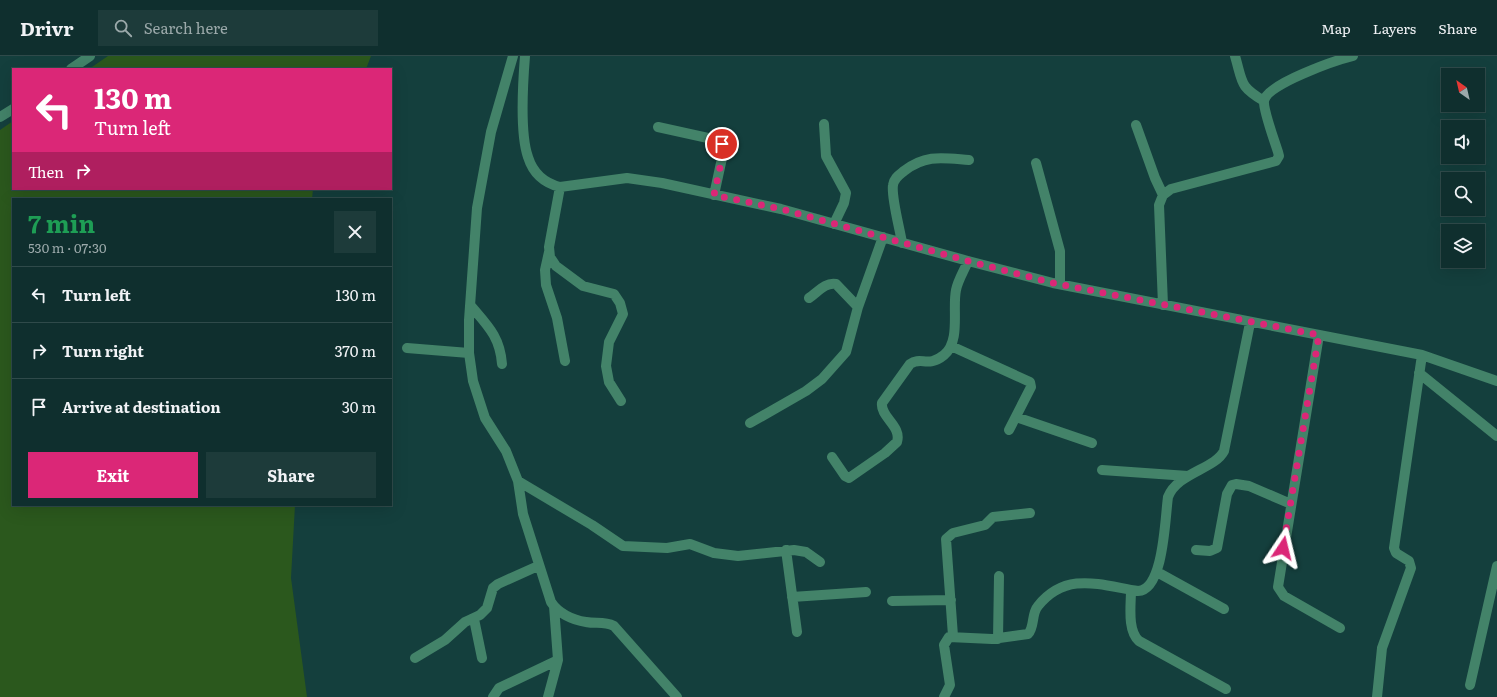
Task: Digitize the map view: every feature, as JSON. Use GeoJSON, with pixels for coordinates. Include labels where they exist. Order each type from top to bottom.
{"type":"FeatureCollection","features":[{"type":"Feature","properties":{"kind":"street"},"geometry":{"type":"LineString","coordinates":[[514,56],[497,111],[483,170],[477,208],[469,353],[473,381],[485,418],[506,451],[518,481],[523,514],[547,595],[554,606],[560,612],[580,620],[608,623],[614,626],[676,697]]}},
{"type":"Feature","properties":{"kind":"street"},"geometry":{"type":"LineString","coordinates":[[525,56],[524,123],[527,156],[537,174],[550,184],[560,187],[627,178],[714,195],[781,209],[968,261],[1060,284],[1422,355],[1497,381]]}},
{"type":"Feature","properties":{"kind":"street"},"geometry":{"type":"LineString","coordinates":[[1163,305],[1159,205],[1164,194],[1171,189],[1276,162],[1279,156],[1264,101],[1244,86],[1235,56]]}},
{"type":"Feature","properties":{"kind":"street"},"geometry":{"type":"LineString","coordinates":[[1264,101],[1268,94],[1276,88],[1324,65],[1354,56]]}},
{"type":"Feature","properties":{"kind":"street"},"geometry":{"type":"LineString","coordinates":[[72,68],[88,57]]}},
{"type":"Feature","properties":{"kind":"street"},"geometry":{"type":"LineString","coordinates":[[0,117],[12,109]]}},
{"type":"Feature","properties":{"kind":"street"},"geometry":{"type":"LineString","coordinates":[[824,124],[826,156],[846,193],[844,203],[834,224]]}},
{"type":"Feature","properties":{"kind":"street"},"geometry":{"type":"LineString","coordinates":[[1136,125],[1155,178],[1164,194]]}},
{"type":"Feature","properties":{"kind":"street"},"geometry":{"type":"LineString","coordinates":[[658,127],[717,140],[722,144],[724,149],[714,195]]}},
{"type":"Feature","properties":{"kind":"street"},"geometry":{"type":"LineString","coordinates":[[902,243],[893,189],[894,179],[908,168],[925,159],[934,157],[969,160]]}},
{"type":"Feature","properties":{"kind":"street"},"geometry":{"type":"LineString","coordinates":[[1036,163],[1060,251],[1060,284]]}},
{"type":"Feature","properties":{"kind":"street"},"geometry":{"type":"LineString","coordinates":[[560,187],[545,270],[546,285],[557,318],[564,361]]}},
{"type":"Feature","properties":{"kind":"street"},"geometry":{"type":"LineString","coordinates":[[750,423],[806,391],[822,380],[836,366],[846,352],[850,342],[858,307],[883,237]]}},
{"type":"Feature","properties":{"kind":"street"},"geometry":{"type":"LineString","coordinates":[[549,252],[556,266],[583,286],[614,294],[620,303],[622,314],[609,342],[606,366],[609,382],[621,401]]}},
{"type":"Feature","properties":{"kind":"street"},"geometry":{"type":"LineString","coordinates":[[832,457],[845,476],[849,478],[897,442],[898,435],[882,410],[882,403],[910,364],[915,361],[934,361],[946,353],[951,346],[956,288],[968,261]]}},
{"type":"Feature","properties":{"kind":"street"},"geometry":{"type":"LineString","coordinates":[[810,298],[826,286],[836,284],[858,307]]}},
{"type":"Feature","properties":{"kind":"street"},"geometry":{"type":"LineString","coordinates":[[471,306],[496,337],[501,351],[502,364]]}},
{"type":"Feature","properties":{"kind":"street"},"geometry":{"type":"LineString","coordinates":[[944,697],[950,685],[944,645],[947,638],[953,636],[998,639],[1028,634],[1031,628],[1034,611],[1038,605],[1045,598],[1069,583],[1080,582],[1141,591],[1148,588],[1157,572],[1168,496],[1175,486],[1188,476],[1220,457],[1224,450],[1250,322]]}},
{"type":"Feature","properties":{"kind":"street"},"geometry":{"type":"LineString","coordinates":[[1319,335],[1277,581],[1278,590],[1284,596],[1340,628]]}},
{"type":"Feature","properties":{"kind":"street"},"geometry":{"type":"LineString","coordinates":[[951,346],[1029,381],[1031,387],[1009,430]]}},
{"type":"Feature","properties":{"kind":"street"},"geometry":{"type":"LineString","coordinates":[[407,348],[469,353]]}},
{"type":"Feature","properties":{"kind":"street"},"geometry":{"type":"LineString","coordinates":[[1377,697],[1379,661],[1385,635],[1411,568],[1409,561],[1396,553],[1394,548],[1422,355]]}},
{"type":"Feature","properties":{"kind":"street"},"geometry":{"type":"LineString","coordinates":[[1419,373],[1497,436]]}},
{"type":"Feature","properties":{"kind":"street"},"geometry":{"type":"LineString","coordinates":[[1016,417],[1092,443]]}},
{"type":"Feature","properties":{"kind":"street"},"geometry":{"type":"LineString","coordinates":[[1102,470],[1188,476]]}},
{"type":"Feature","properties":{"kind":"street"},"geometry":{"type":"LineString","coordinates":[[518,481],[592,525],[623,546],[667,548],[690,544],[714,553],[738,556],[786,550],[806,552],[820,562]]}},
{"type":"Feature","properties":{"kind":"street"},"geometry":{"type":"LineString","coordinates":[[1196,550],[1210,551],[1217,548],[1227,494],[1232,485],[1236,484],[1249,486],[1291,504]]}},
{"type":"Feature","properties":{"kind":"street"},"geometry":{"type":"LineString","coordinates":[[953,636],[946,539],[953,534],[981,527],[993,517],[1030,513]]}},
{"type":"Feature","properties":{"kind":"street"},"geometry":{"type":"LineString","coordinates":[[786,550],[797,632]]}},
{"type":"Feature","properties":{"kind":"street"},"geometry":{"type":"LineString","coordinates":[[416,658],[445,640],[465,622],[474,619],[484,612],[493,588],[498,584],[538,566]]}},
{"type":"Feature","properties":{"kind":"street"},"geometry":{"type":"LineString","coordinates":[[1470,685],[1497,566]]}},
{"type":"Feature","properties":{"kind":"street"},"geometry":{"type":"LineString","coordinates":[[1157,572],[1224,609]]}},
{"type":"Feature","properties":{"kind":"street"},"geometry":{"type":"LineString","coordinates":[[998,639],[999,576]]}},
{"type":"Feature","properties":{"kind":"street"},"geometry":{"type":"LineString","coordinates":[[1131,590],[1132,630],[1139,641],[1226,689]]}},
{"type":"Feature","properties":{"kind":"street"},"geometry":{"type":"LineString","coordinates":[[792,597],[866,592]]}},
{"type":"Feature","properties":{"kind":"street"},"geometry":{"type":"LineString","coordinates":[[892,601],[951,600]]}},
{"type":"Feature","properties":{"kind":"street"},"geometry":{"type":"LineString","coordinates":[[548,697],[558,660],[554,606]]}},
{"type":"Feature","properties":{"kind":"street"},"geometry":{"type":"LineString","coordinates":[[474,619],[482,658]]}},
{"type":"Feature","properties":{"kind":"street"},"geometry":{"type":"LineString","coordinates":[[493,697],[499,688],[558,660]]}},
{"type":"Feature","properties":{"kind":"green space"},"geometry":{"type":"Polygon","coordinates":[[[108,56],[371,56],[366,68],[90,68],[108,56]]]}},
{"type":"Feature","properties":{"kind":"green space"},"geometry":{"type":"Polygon","coordinates":[[[12,122],[12,190],[313,190],[312,198],[12,198],[12,506],[295,506],[291,578],[307,697],[0,697],[0,130],[12,122]]]}},
{"type":"Feature","properties":{"kind":"route"},"geometry":{"type":"LineString","coordinates":[[722,144],[724,149],[714,195],[781,209],[1053,283],[1319,335],[1283,548]]}}]}
